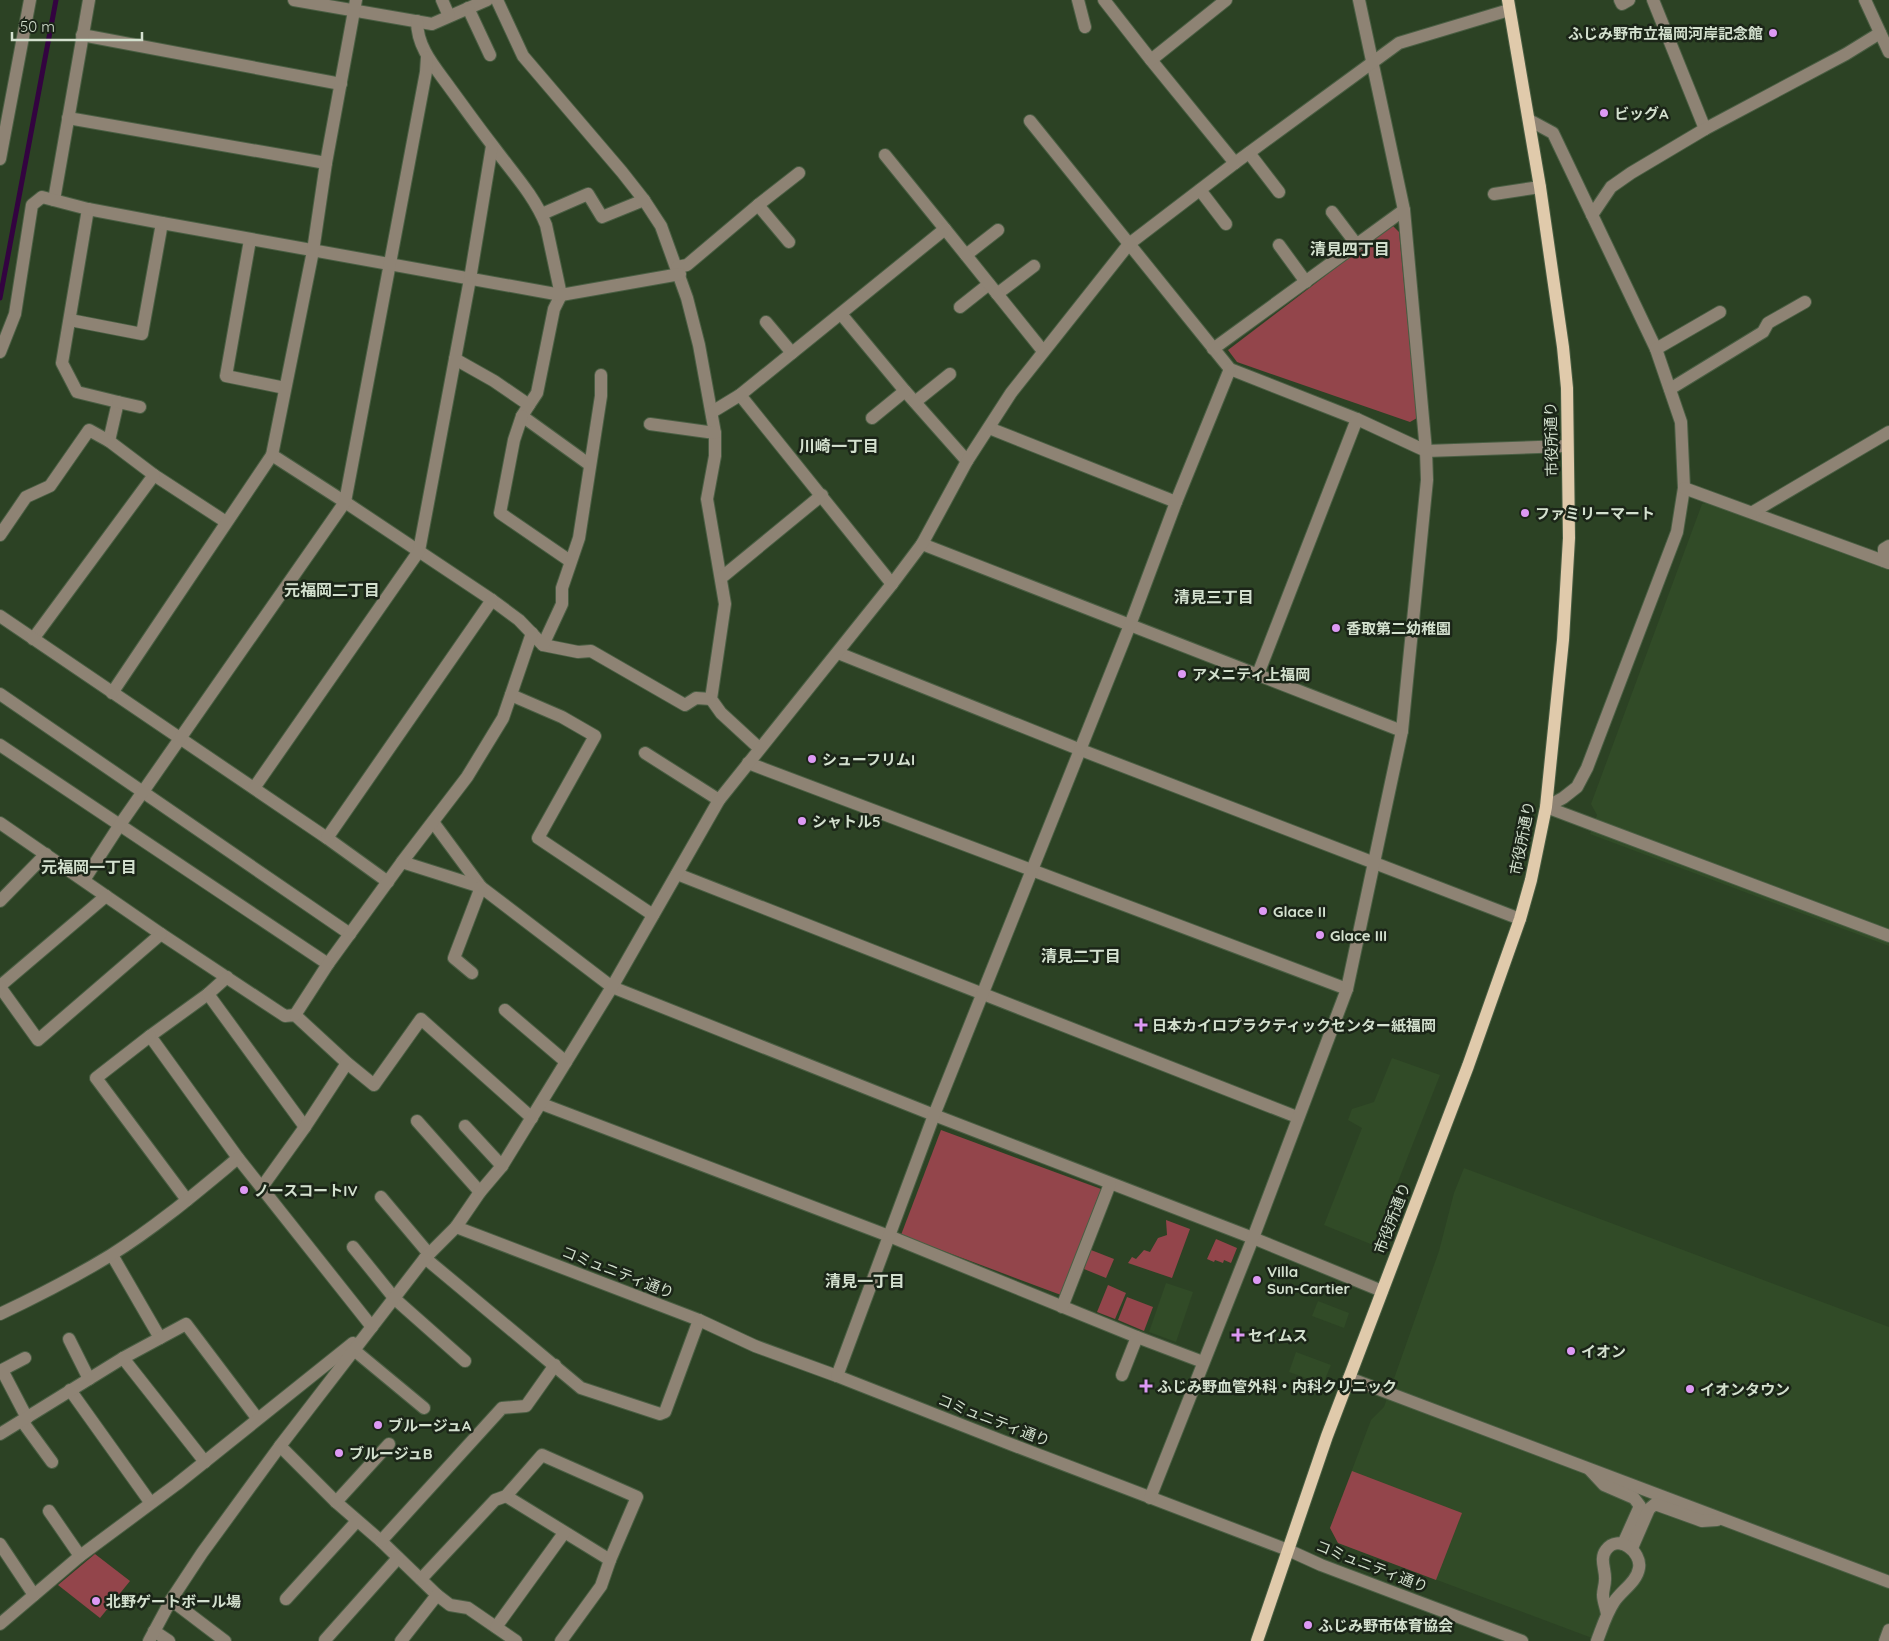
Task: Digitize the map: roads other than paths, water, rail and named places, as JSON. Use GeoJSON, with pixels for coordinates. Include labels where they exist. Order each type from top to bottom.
{"type":"FeatureCollection","features":[{"type":"Feature","properties":{"kind":"main road","name":"市役所通り"},"geometry":{"type":"LineString","coordinates":[[1257,1641],[1349,1378],[1468,1066],[1520,919],[1531,880],[1546,807],[1564,640],[1569,538],[1567,388],[1540,187],[1508,5]]}},
{"type":"Feature","properties":{"kind":"street"},"geometry":{"type":"LineString","coordinates":[[0,159],[30,0]]}},
{"type":"Feature","properties":{"kind":"street"},"geometry":{"type":"LineString","coordinates":[[54,200],[89,0]]}},
{"type":"Feature","properties":{"kind":"street"},"geometry":{"type":"LineString","coordinates":[[294,0],[355,5],[432,24],[487,0]]}},
{"type":"Feature","properties":{"kind":"street"},"geometry":{"type":"LineString","coordinates":[[442,0],[449,16]]}},
{"type":"Feature","properties":{"kind":"street"},"geometry":{"type":"LineString","coordinates":[[497,0],[523,56],[589,132],[644,200],[661,226],[688,298],[699,345],[715,433],[715,456],[707,499],[725,604],[712,699],[721,714],[759,748]]}},
{"type":"Feature","properties":{"kind":"street"},"geometry":{"type":"LineString","coordinates":[[1078,0],[1085,27]]}},
{"type":"Feature","properties":{"kind":"street"},"geometry":{"type":"LineString","coordinates":[[1104,0],[1236,162]]}},
{"type":"Feature","properties":{"kind":"street"},"geometry":{"type":"LineString","coordinates":[[1151,60],[1226,0]]}},
{"type":"Feature","properties":{"kind":"street"},"geometry":{"type":"LineString","coordinates":[[1150,1498],[1253,1238],[1297,1117],[1347,989],[1402,730],[1427,480],[1426,451],[1404,210],[1360,0]]}},
{"type":"Feature","properties":{"kind":"street"},"geometry":{"type":"LineString","coordinates":[[1620,0],[1622,4],[1628,0]]}},
{"type":"Feature","properties":{"kind":"street"},"geometry":{"type":"LineString","coordinates":[[1652,0],[1706,128]]}},
{"type":"Feature","properties":{"kind":"street"},"geometry":{"type":"LineString","coordinates":[[1866,0],[1889,52]]}},
{"type":"Feature","properties":{"kind":"street"},"geometry":{"type":"LineString","coordinates":[[112,693],[272,455],[313,251],[326,163],[355,5]]}},
{"type":"Feature","properties":{"kind":"street"},"geometry":{"type":"LineString","coordinates":[[169,1641],[152,1636],[171,1600],[202,1553],[280,1446],[372,1326],[427,1256],[456,1227],[480,1192],[502,1166],[542,1104],[612,987],[719,800],[759,748],[838,654],[922,544],[967,461],[1011,393],[1128,244],[1249,152],[1399,43],[1508,5]]}},
{"type":"Feature","properties":{"kind":"street"},"geometry":{"type":"LineString","coordinates":[[468,8],[490,56]]}},
{"type":"Feature","properties":{"kind":"street"},"geometry":{"type":"LineString","coordinates":[[417,21],[417,34],[427,57],[492,146],[526,187],[542,214],[546,225],[561,295],[554,308],[537,393],[525,411],[514,440],[500,513],[570,562]]}},
{"type":"Feature","properties":{"kind":"street"},"geometry":{"type":"LineString","coordinates":[[1592,215],[1611,187],[1630,173],[1706,128],[1846,54],[1880,33]]}},
{"type":"Feature","properties":{"kind":"street"},"geometry":{"type":"LineString","coordinates":[[82,35],[341,84]]}},
{"type":"Feature","properties":{"kind":"street"},"geometry":{"type":"LineString","coordinates":[[84,880],[143,791],[345,502],[391,265],[426,72],[427,57]]}},
{"type":"Feature","properties":{"kind":"street"},"geometry":{"type":"LineString","coordinates":[[68,118],[326,163]]}},
{"type":"Feature","properties":{"kind":"street"},"geometry":{"type":"LineString","coordinates":[[1529,120],[1554,133],[1656,349],[1681,422],[1684,488],[1677,532],[1586,768],[1577,787],[1563,798],[1546,807]]}},
{"type":"Feature","properties":{"kind":"street"},"geometry":{"type":"LineString","coordinates":[[1030,121],[1230,369],[1357,419],[1426,451],[1567,446]]}},
{"type":"Feature","properties":{"kind":"street"},"geometry":{"type":"LineString","coordinates":[[254,788],[419,551],[470,280],[492,146]]}},
{"type":"Feature","properties":{"kind":"street"},"geometry":{"type":"LineString","coordinates":[[1249,152],[1279,192]]}},
{"type":"Feature","properties":{"kind":"street"},"geometry":{"type":"LineString","coordinates":[[886,155],[1043,351]]}},
{"type":"Feature","properties":{"kind":"street"},"geometry":{"type":"LineString","coordinates":[[0,352],[14,314],[32,205],[42,197],[88,209],[162,224],[561,295],[678,271],[799,173]]}},
{"type":"Feature","properties":{"kind":"street"},"geometry":{"type":"LineString","coordinates":[[1494,194],[1540,187]]}},
{"type":"Feature","properties":{"kind":"street"},"geometry":{"type":"LineString","coordinates":[[1200,190],[1226,224]]}},
{"type":"Feature","properties":{"kind":"street"},"geometry":{"type":"LineString","coordinates":[[542,214],[588,194],[602,217],[644,200]]}},
{"type":"Feature","properties":{"kind":"street"},"geometry":{"type":"LineString","coordinates":[[758,205],[789,242]]}},
{"type":"Feature","properties":{"kind":"street"},"geometry":{"type":"LineString","coordinates":[[88,209],[62,363],[77,392],[140,407]]}},
{"type":"Feature","properties":{"kind":"street"},"geometry":{"type":"LineString","coordinates":[[1213,348],[1404,210]]}},
{"type":"Feature","properties":{"kind":"street"},"geometry":{"type":"LineString","coordinates":[[1332,212],[1357,245]]}},
{"type":"Feature","properties":{"kind":"street"},"geometry":{"type":"LineString","coordinates":[[70,320],[142,334],[162,224]]}},
{"type":"Feature","properties":{"kind":"street"},"geometry":{"type":"LineString","coordinates":[[712,412],[740,396],[945,229]]}},
{"type":"Feature","properties":{"kind":"street"},"geometry":{"type":"LineString","coordinates":[[966,255],[998,230]]}},
{"type":"Feature","properties":{"kind":"street"},"geometry":{"type":"LineString","coordinates":[[250,240],[226,376],[285,388]]}},
{"type":"Feature","properties":{"kind":"street"},"geometry":{"type":"LineString","coordinates":[[1279,245],[1306,282]]}},
{"type":"Feature","properties":{"kind":"street"},"geometry":{"type":"LineString","coordinates":[[997,294],[1034,266]]}},
{"type":"Feature","properties":{"kind":"street"},"geometry":{"type":"LineString","coordinates":[[960,307],[989,284]]}},
{"type":"Feature","properties":{"kind":"street"},"geometry":{"type":"LineString","coordinates":[[1670,389],[1764,332],[1768,323],[1805,302]]}},
{"type":"Feature","properties":{"kind":"street"},"geometry":{"type":"LineString","coordinates":[[1656,349],[1720,312]]}},
{"type":"Feature","properties":{"kind":"street"},"geometry":{"type":"LineString","coordinates":[[840,314],[967,461]]}},
{"type":"Feature","properties":{"kind":"street"},"geometry":{"type":"LineString","coordinates":[[766,322],[792,353]]}},
{"type":"Feature","properties":{"kind":"street"},"geometry":{"type":"LineString","coordinates":[[455,359],[494,381],[525,411],[590,465]]}},
{"type":"Feature","properties":{"kind":"street"},"geometry":{"type":"LineString","coordinates":[[837,1376],[934,1115],[1081,750],[1176,502],[1230,369]]}},
{"type":"Feature","properties":{"kind":"street"},"geometry":{"type":"LineString","coordinates":[[915,402],[950,374]]}},
{"type":"Feature","properties":{"kind":"street"},"geometry":{"type":"LineString","coordinates":[[543,645],[562,604],[562,588],[579,538],[601,396],[600,375]]}},
{"type":"Feature","properties":{"kind":"street"},"geometry":{"type":"LineString","coordinates":[[872,418],[905,391]]}},
{"type":"Feature","properties":{"kind":"street"},"geometry":{"type":"LineString","coordinates":[[740,396],[822,495],[892,584]]}},
{"type":"Feature","properties":{"kind":"street"},"geometry":{"type":"LineString","coordinates":[[109,441],[118,402]]}},
{"type":"Feature","properties":{"kind":"street"},"geometry":{"type":"LineString","coordinates":[[1258,674],[1357,419]]}},
{"type":"Feature","properties":{"kind":"street"},"geometry":{"type":"LineString","coordinates":[[650,424],[715,433]]}},
{"type":"Feature","properties":{"kind":"street"},"geometry":{"type":"LineString","coordinates":[[989,428],[1176,502]]}},
{"type":"Feature","properties":{"kind":"street"},"geometry":{"type":"LineString","coordinates":[[0,535],[26,497],[50,486],[89,430],[109,441],[154,475],[226,522]]}},
{"type":"Feature","properties":{"kind":"street"},"geometry":{"type":"LineString","coordinates":[[1753,512],[1889,432]]}},
{"type":"Feature","properties":{"kind":"street"},"geometry":{"type":"LineString","coordinates":[[272,455],[492,600],[519,620],[543,645],[578,652],[592,651],[684,705],[696,698],[712,699]]}},
{"type":"Feature","properties":{"kind":"street"},"geometry":{"type":"LineString","coordinates":[[33,639],[154,475]]}},
{"type":"Feature","properties":{"kind":"street"},"geometry":{"type":"LineString","coordinates":[[1684,488],[1886,562],[1884,549],[1889,546]]}},
{"type":"Feature","properties":{"kind":"street"},"geometry":{"type":"LineString","coordinates":[[721,578],[822,495]]}},
{"type":"Feature","properties":{"kind":"street"},"geometry":{"type":"LineString","coordinates":[[922,544],[1402,730]]}},
{"type":"Feature","properties":{"kind":"street"},"geometry":{"type":"LineString","coordinates":[[327,838],[492,600]]}},
{"type":"Feature","properties":{"kind":"street"},"geometry":{"type":"LineString","coordinates":[[0,617],[254,788],[388,882]]}},
{"type":"Feature","properties":{"kind":"street"},"geometry":{"type":"LineString","coordinates":[[295,1015],[328,964],[467,777],[503,718],[532,633]]}},
{"type":"Feature","properties":{"kind":"street"},"geometry":{"type":"LineString","coordinates":[[838,654],[1520,919]]}},
{"type":"Feature","properties":{"kind":"street"},"geometry":{"type":"LineString","coordinates":[[511,695],[562,717],[595,736],[538,838],[653,915]]}},
{"type":"Feature","properties":{"kind":"street"},"geometry":{"type":"LineString","coordinates":[[2,700],[143,791],[350,934]]}},
{"type":"Feature","properties":{"kind":"street"},"geometry":{"type":"LineString","coordinates":[[0,745],[328,964]]}},
{"type":"Feature","properties":{"kind":"street"},"geometry":{"type":"LineString","coordinates":[[645,753],[719,800]]}},
{"type":"Feature","properties":{"kind":"street"},"geometry":{"type":"LineString","coordinates":[[748,763],[1347,989]]}},
{"type":"Feature","properties":{"kind":"street"},"geometry":{"type":"LineString","coordinates":[[1546,807],[1889,936]]}},
{"type":"Feature","properties":{"kind":"street"},"geometry":{"type":"LineString","coordinates":[[433,822],[481,887],[612,987],[1110,1184],[1253,1238],[1382,1291]]}},
{"type":"Feature","properties":{"kind":"street"},"geometry":{"type":"LineString","coordinates":[[0,823],[160,934],[285,1016],[295,1015],[346,1063],[374,1085],[421,1019],[532,1118]]}},
{"type":"Feature","properties":{"kind":"street"},"geometry":{"type":"LineString","coordinates":[[0,901],[46,854]]}},
{"type":"Feature","properties":{"kind":"street"},"geometry":{"type":"LineString","coordinates":[[402,862],[481,887]]}},
{"type":"Feature","properties":{"kind":"street"},"geometry":{"type":"LineString","coordinates":[[677,874],[1297,1117]]}},
{"type":"Feature","properties":{"kind":"street"},"geometry":{"type":"LineString","coordinates":[[472,973],[454,958],[481,887]]}},
{"type":"Feature","properties":{"kind":"street"},"geometry":{"type":"LineString","coordinates":[[106,896],[0,986],[38,1040],[160,934]]}},
{"type":"Feature","properties":{"kind":"street"},"geometry":{"type":"LineString","coordinates":[[187,1200],[96,1078],[208,994],[227,977]]}},
{"type":"Feature","properties":{"kind":"street"},"geometry":{"type":"LineString","coordinates":[[208,994],[305,1127]]}},
{"type":"Feature","properties":{"kind":"street"},"geometry":{"type":"LineString","coordinates":[[505,1010],[566,1062]]}},
{"type":"Feature","properties":{"kind":"street"},"geometry":{"type":"LineString","coordinates":[[150,1036],[238,1158],[372,1326]]}},
{"type":"Feature","properties":{"kind":"street"},"geometry":{"type":"LineString","coordinates":[[262,1187],[305,1127],[346,1063]]}},
{"type":"Feature","properties":{"kind":"street"},"geometry":{"type":"LineString","coordinates":[[542,1104],[889,1236],[1203,1362]]}},
{"type":"Feature","properties":{"kind":"street"},"geometry":{"type":"LineString","coordinates":[[417,1121],[480,1192]]}},
{"type":"Feature","properties":{"kind":"street"},"geometry":{"type":"LineString","coordinates":[[466,1126],[502,1166]]}},
{"type":"Feature","properties":{"kind":"street"},"geometry":{"type":"LineString","coordinates":[[0,1314],[41,1295],[112,1255],[187,1200],[238,1158]]}},
{"type":"Feature","properties":{"kind":"street"},"geometry":{"type":"LineString","coordinates":[[1062,1307],[1110,1184]]}},
{"type":"Feature","properties":{"kind":"street"},"geometry":{"type":"LineString","coordinates":[[381,1197],[427,1256],[581,1388],[660,1414],[665,1412],[699,1320]]}},
{"type":"Feature","properties":{"kind":"street","name":"コミュニティ通り"},"geometry":{"type":"LineString","coordinates":[[456,1227],[699,1320],[756,1346],[1522,1641]]}},
{"type":"Feature","properties":{"kind":"street"},"geometry":{"type":"LineString","coordinates":[[353,1247],[395,1299],[466,1361]]}},
{"type":"Feature","properties":{"kind":"street"},"geometry":{"type":"LineString","coordinates":[[112,1255],[160,1338]]}},
{"type":"Feature","properties":{"kind":"street"},"geometry":{"type":"LineString","coordinates":[[0,1434],[123,1358],[186,1324],[257,1418]]}},
{"type":"Feature","properties":{"kind":"street"},"geometry":{"type":"LineString","coordinates":[[0,1624],[80,1556],[205,1462],[372,1326]]}},
{"type":"Feature","properties":{"kind":"street"},"geometry":{"type":"LineString","coordinates":[[1122,1374],[1137,1337]]}},
{"type":"Feature","properties":{"kind":"street"},"geometry":{"type":"LineString","coordinates":[[70,1339],[89,1379]]}},
{"type":"Feature","properties":{"kind":"street"},"geometry":{"type":"LineString","coordinates":[[354,1350],[424,1408]]}},
{"type":"Feature","properties":{"kind":"street"},"geometry":{"type":"LineString","coordinates":[[25,1358],[2,1370],[25,1419],[52,1462]]}},
{"type":"Feature","properties":{"kind":"street"},"geometry":{"type":"LineString","coordinates":[[123,1358],[205,1462]]}},
{"type":"Feature","properties":{"kind":"street"},"geometry":{"type":"LineString","coordinates":[[381,1541],[502,1408],[526,1406],[555,1365]]}},
{"type":"Feature","properties":{"kind":"street"},"geometry":{"type":"LineString","coordinates":[[1349,1378],[1889,1582]]}},
{"type":"Feature","properties":{"kind":"street"},"geometry":{"type":"LineString","coordinates":[[70,1390],[150,1502]]}},
{"type":"Feature","properties":{"kind":"street"},"geometry":{"type":"LineString","coordinates":[[336,1502],[389,1444]]}},
{"type":"Feature","properties":{"kind":"street"},"geometry":{"type":"LineString","coordinates":[[280,1446],[336,1502],[381,1541],[437,1595],[450,1605],[468,1608],[516,1641]]}},
{"type":"Feature","properties":{"kind":"street"},"geometry":{"type":"LineString","coordinates":[[421,1579],[494,1500],[506,1496],[542,1455],[637,1497],[601,1586],[561,1641]]}},
{"type":"Feature","properties":{"kind":"street"},"geometry":{"type":"LineString","coordinates":[[1589,1469],[1604,1485],[1634,1498],[1640,1506],[1627,1546]]}},
{"type":"Feature","properties":{"kind":"street"},"geometry":{"type":"LineString","coordinates":[[1606,1476],[1624,1488],[1647,1496],[1653,1506]]}},
{"type":"Feature","properties":{"kind":"street"},"geometry":{"type":"LineString","coordinates":[[506,1496],[610,1560]]}},
{"type":"Feature","properties":{"kind":"street"},"geometry":{"type":"LineString","coordinates":[[1627,1546],[1649,1509],[1655,1504],[1702,1521],[1725,1520]]}},
{"type":"Feature","properties":{"kind":"street"},"geometry":{"type":"LineString","coordinates":[[49,1512],[80,1556]]}},
{"type":"Feature","properties":{"kind":"street"},"geometry":{"type":"LineString","coordinates":[[286,1599],[357,1521]]}},
{"type":"Feature","properties":{"kind":"street"},"geometry":{"type":"LineString","coordinates":[[496,1627],[564,1533]]}},
{"type":"Feature","properties":{"kind":"street"},"geometry":{"type":"LineString","coordinates":[[0,1544],[34,1595]]}},
{"type":"Feature","properties":{"kind":"street"},"geometry":{"type":"LineString","coordinates":[[1597,1641],[1613,1602],[1636,1576],[1639,1568],[1639,1558],[1627,1546],[1616,1544],[1610,1546],[1605,1551],[1603,1560],[1606,1578],[1603,1596],[1607,1614]]}},
{"type":"Feature","properties":{"kind":"street"},"geometry":{"type":"LineString","coordinates":[[325,1640],[398,1558]]}},
{"type":"Feature","properties":{"kind":"street"},"geometry":{"type":"LineString","coordinates":[[401,1641],[437,1595]]}},
{"type":"Feature","properties":{"kind":"street"},"geometry":{"type":"LineString","coordinates":[[171,1600],[225,1641]]}},
{"type":"Feature","properties":{"kind":"street"},"geometry":{"type":"LineString","coordinates":[[1885,1641],[1889,1630]]}},
{"type":"Feature","properties":{"kind":"waterway"},"geometry":{"type":"LineString","coordinates":[[0,298],[56,0]]}},
{"type":"Feature","properties":{"kind":"place","name":"ふじみ野市立福岡河岸記念館"},"geometry":{"type":"Point","coordinates":[1773,33]}},
{"type":"Feature","properties":{"kind":"place","name":"ビッグA"},"geometry":{"type":"Point","coordinates":[1604,113]}},
{"type":"Feature","properties":{"kind":"place","name":"ファミリーマート"},"geometry":{"type":"Point","coordinates":[1525,513]}},
{"type":"Feature","properties":{"kind":"place","name":"香取第二幼稚園"},"geometry":{"type":"Point","coordinates":[1336,628]}},
{"type":"Feature","properties":{"kind":"place","name":"アメニティ上福岡"},"geometry":{"type":"Point","coordinates":[1182,674]}},
{"type":"Feature","properties":{"kind":"place","name":"シューフリムI"},"geometry":{"type":"Point","coordinates":[812,759]}},
{"type":"Feature","properties":{"kind":"place","name":"シャトル5"},"geometry":{"type":"Point","coordinates":[802,821]}},
{"type":"Feature","properties":{"kind":"place","name":"Glace II"},"geometry":{"type":"Point","coordinates":[1263,911]}},
{"type":"Feature","properties":{"kind":"place","name":"Glace III"},"geometry":{"type":"Point","coordinates":[1320,935]}},
{"type":"Feature","properties":{"kind":"place","name":"日本カイロプラクティックセンター紙福岡"},"geometry":{"type":"Point","coordinates":[1141,1025]}},
{"type":"Feature","properties":{"kind":"place","name":"ノースコートIV"},"geometry":{"type":"Point","coordinates":[244,1190]}},
{"type":"Feature","properties":{"kind":"place","name":"Villa Sun-Cartier"},"geometry":{"type":"Point","coordinates":[1257,1280]}},
{"type":"Feature","properties":{"kind":"place","name":"セイムス"},"geometry":{"type":"Point","coordinates":[1238,1335]}},
{"type":"Feature","properties":{"kind":"place","name":"イオン"},"geometry":{"type":"Point","coordinates":[1571,1351]}},
{"type":"Feature","properties":{"kind":"place","name":"ふじみ野血管外科・内科クリニック"},"geometry":{"type":"Point","coordinates":[1146,1386]}},
{"type":"Feature","properties":{"kind":"place","name":"イオンタウン"},"geometry":{"type":"Point","coordinates":[1690,1389]}},
{"type":"Feature","properties":{"kind":"place","name":"ブルージュA"},"geometry":{"type":"Point","coordinates":[378,1425]}},
{"type":"Feature","properties":{"kind":"place","name":"ブルージュB"},"geometry":{"type":"Point","coordinates":[339,1453]}},
{"type":"Feature","properties":{"kind":"place","name":"北野ゲートボール場"},"geometry":{"type":"Point","coordinates":[96,1601]}},
{"type":"Feature","properties":{"kind":"place","name":"ふじみ野市体育協会"},"geometry":{"type":"Point","coordinates":[1308,1625]}},
{"type":"Feature","properties":{"kind":"district","name":"清見四丁目"},"geometry":{"type":"Point","coordinates":[1350,249]}},
{"type":"Feature","properties":{"kind":"district","name":"川崎一丁目"},"geometry":{"type":"Point","coordinates":[839,446]}},
{"type":"Feature","properties":{"kind":"district","name":"元福岡二丁目"},"geometry":{"type":"Point","coordinates":[332,590]}},
{"type":"Feature","properties":{"kind":"district","name":"清見三丁目"},"geometry":{"type":"Point","coordinates":[1214,597]}},
{"type":"Feature","properties":{"kind":"district","name":"元福岡一丁目"},"geometry":{"type":"Point","coordinates":[89,867]}},
{"type":"Feature","properties":{"kind":"district","name":"清見二丁目"},"geometry":{"type":"Point","coordinates":[1081,956]}},
{"type":"Feature","properties":{"kind":"district","name":"清見一丁目"},"geometry":{"type":"Point","coordinates":[865,1281]}}]}
